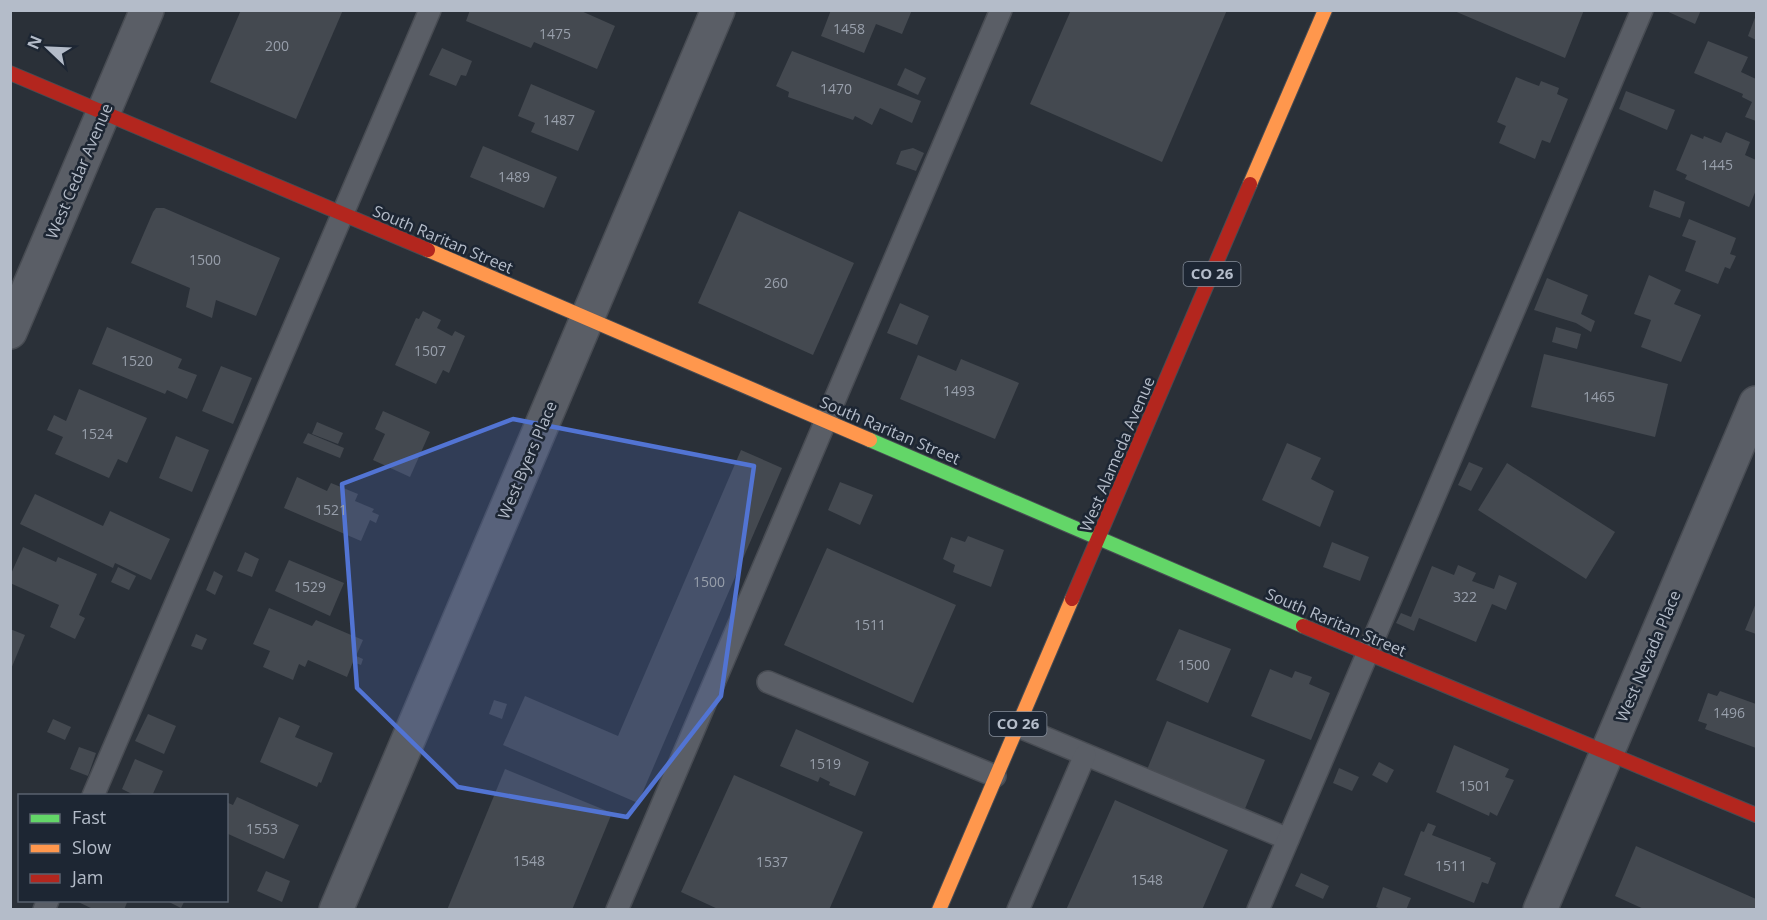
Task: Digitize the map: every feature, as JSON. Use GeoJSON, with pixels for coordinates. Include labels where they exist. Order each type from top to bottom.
{"type":"FeatureCollection","features":[{"type":"Feature","properties":{"kind":"street","name":"West Cedar Avenue"},"geometry":{"type":"LineString","coordinates":[[10,332],[147,10]]}},
{"type":"Feature","properties":{"kind":"street","name":"West Byers Place"},"geometry":{"type":"LineString","coordinates":[[336,909],[718,10]]}},
{"type":"Feature","properties":{"kind":"street","name":"West Alameda Avenue"},"geometry":{"type":"LineString","coordinates":[[939,909],[1325,10]]}},
{"type":"Feature","properties":{"kind":"street","name":"South Raritan Street"},"geometry":{"type":"LineString","coordinates":[[10,74],[587,318],[1367,653],[1756,815]]}},
{"type":"Feature","properties":{"kind":"street","name":"West Nevada Place"},"geometry":{"type":"LineString","coordinates":[[1540,909],[1756,403]]}},
{"type":"Feature","properties":{"kind":"lane"},"geometry":{"type":"LineString","coordinates":[[93,794],[430,10]]}},
{"type":"Feature","properties":{"kind":"lane"},"geometry":{"type":"LineString","coordinates":[[617,909],[1001,10]]}},
{"type":"Feature","properties":{"kind":"lane"},"geometry":{"type":"LineString","coordinates":[[1258,909],[1642,10]]}},
{"type":"Feature","properties":{"kind":"lane"},"geometry":{"type":"LineString","coordinates":[[768,682],[995,776]]}},
{"type":"Feature","properties":{"kind":"lane"},"geometry":{"type":"LineString","coordinates":[[1017,726],[1288,839]]}},
{"type":"Feature","properties":{"kind":"lane"},"geometry":{"type":"LineString","coordinates":[[1018,909],[1085,755]]}},
{"type":"Feature","properties":{"kind":"highlighted area"},"geometry":{"type":"Polygon","coordinates":[[[513,419],[754,466],[721,696],[627,817],[458,787],[357,688],[342,484],[513,419]]]}},
{"type":"Feature","properties":{"kind":"building"},"geometry":{"type":"Polygon","coordinates":[[[241,10],[343,10],[296,119],[210,82],[241,10]]]}},
{"type":"Feature","properties":{"kind":"building"},"geometry":{"type":"Polygon","coordinates":[[[470,10],[579,10],[615,26],[597,69],[534,42],[531,48],[466,21],[470,10]]]}},
{"type":"Feature","properties":{"kind":"building"},"geometry":{"type":"Polygon","coordinates":[[[831,10],[912,10],[902,34],[876,24],[864,53],[821,36],[831,10]]]}},
{"type":"Feature","properties":{"kind":"building"},"geometry":{"type":"Polygon","coordinates":[[[1071,10],[1227,10],[1162,162],[1030,104],[1071,10]]]}},
{"type":"Feature","properties":{"kind":"building"},"geometry":{"type":"Polygon","coordinates":[[[1452,10],[1584,10],[1565,58],[1452,10]]]}},
{"type":"Feature","properties":{"kind":"building"},"geometry":{"type":"Polygon","coordinates":[[[1664,10],[1701,10],[1695,24],[1664,10]]]}},
{"type":"Feature","properties":{"kind":"building"},"geometry":{"type":"Polygon","coordinates":[[[1756,15],[1756,40],[1748,36],[1756,15]]]}},
{"type":"Feature","properties":{"kind":"building"},"geometry":{"type":"Polygon","coordinates":[[[1708,41],[1748,57],[1741,72],[1756,79],[1756,121],[1745,117],[1752,102],[1742,97],[1743,94],[1694,73],[1708,41]]]}},
{"type":"Feature","properties":{"kind":"building"},"geometry":{"type":"Polygon","coordinates":[[[442,48],[472,61],[466,76],[461,75],[456,86],[429,75],[442,48]]]}},
{"type":"Feature","properties":{"kind":"building"},"geometry":{"type":"Polygon","coordinates":[[[792,51],[921,101],[912,123],[880,108],[872,125],[855,116],[853,120],[788,97],[789,92],[776,86],[792,51]]]}},
{"type":"Feature","properties":{"kind":"building"},"geometry":{"type":"Polygon","coordinates":[[[905,68],[926,78],[918,95],[897,85],[905,68]]]}},
{"type":"Feature","properties":{"kind":"building"},"geometry":{"type":"Polygon","coordinates":[[[1516,77],[1539,86],[1541,81],[1559,88],[1557,94],[1568,99],[1550,143],[1542,140],[1535,159],[1499,143],[1506,126],[1497,122],[1516,77]]]}},
{"type":"Feature","properties":{"kind":"building"},"geometry":{"type":"Polygon","coordinates":[[[531,84],[595,111],[578,151],[531,132],[535,123],[518,116],[531,84]]]}},
{"type":"Feature","properties":{"kind":"building"},"geometry":{"type":"Polygon","coordinates":[[[1626,91],[1675,110],[1667,130],[1619,109],[1626,91]]]}},
{"type":"Feature","properties":{"kind":"building"},"geometry":{"type":"Polygon","coordinates":[[[1726,132],[1750,142],[1745,155],[1756,160],[1756,190],[1749,207],[1685,179],[1687,175],[1676,170],[1691,134],[1703,139],[1704,136],[1721,143],[1726,132]]]}},
{"type":"Feature","properties":{"kind":"building"},"geometry":{"type":"Polygon","coordinates":[[[483,146],[557,177],[544,208],[470,177],[483,146]]]}},
{"type":"Feature","properties":{"kind":"building"},"geometry":{"type":"Polygon","coordinates":[[[913,148],[924,153],[916,171],[896,164],[901,151],[913,148]]]}},
{"type":"Feature","properties":{"kind":"building"},"geometry":{"type":"Polygon","coordinates":[[[1654,190],[1685,202],[1680,218],[1649,207],[1654,190]]]}},
{"type":"Feature","properties":{"kind":"building"},"geometry":{"type":"Polygon","coordinates":[[[156,208],[164,208],[280,258],[256,316],[216,300],[212,318],[186,307],[190,288],[131,263],[156,208]]]}},
{"type":"Feature","properties":{"kind":"building"},"geometry":{"type":"Polygon","coordinates":[[[739,211],[854,263],[813,355],[698,303],[739,211]]]}},
{"type":"Feature","properties":{"kind":"building"},"geometry":{"type":"Polygon","coordinates":[[[1689,219],[1736,238],[1730,254],[1736,256],[1730,269],[1725,267],[1718,284],[1685,271],[1696,241],[1682,236],[1689,219]]]}},
{"type":"Feature","properties":{"kind":"building"},"geometry":{"type":"Polygon","coordinates":[[[1649,275],[1681,290],[1674,304],[1701,315],[1681,362],[1641,347],[1651,320],[1634,314],[1649,275]]]}},
{"type":"Feature","properties":{"kind":"building"},"geometry":{"type":"Polygon","coordinates":[[[1547,278],[1588,295],[1581,314],[1595,321],[1591,332],[1576,323],[1534,310],[1547,278]]]}},
{"type":"Feature","properties":{"kind":"building"},"geometry":{"type":"Polygon","coordinates":[[[900,303],[929,316],[917,345],[887,333],[900,303]]]}},
{"type":"Feature","properties":{"kind":"building"},"geometry":{"type":"Polygon","coordinates":[[[423,311],[441,320],[437,328],[452,336],[455,331],[465,336],[449,373],[443,370],[436,384],[395,365],[416,318],[419,319],[423,311]]]}},
{"type":"Feature","properties":{"kind":"building"},"geometry":{"type":"Polygon","coordinates":[[[107,327],[182,359],[178,368],[197,375],[187,399],[167,390],[165,394],[92,364],[107,327]]]}},
{"type":"Feature","properties":{"kind":"building"},"geometry":{"type":"Polygon","coordinates":[[[1556,327],[1581,334],[1577,349],[1552,342],[1556,327]]]}},
{"type":"Feature","properties":{"kind":"building"},"geometry":{"type":"Polygon","coordinates":[[[1544,354],[1668,384],[1655,437],[1531,407],[1544,354]]]}},
{"type":"Feature","properties":{"kind":"building"},"geometry":{"type":"Polygon","coordinates":[[[918,355],[956,371],[961,359],[1019,383],[995,439],[900,399],[918,355]]]}},
{"type":"Feature","properties":{"kind":"building"},"geometry":{"type":"Polygon","coordinates":[[[221,366],[252,378],[233,424],[202,411],[221,366]]]}},
{"type":"Feature","properties":{"kind":"building"},"geometry":{"type":"Polygon","coordinates":[[[79,389],[147,418],[127,463],[118,459],[109,478],[55,454],[63,437],[47,430],[54,415],[66,421],[79,389]]]}},
{"type":"Feature","properties":{"kind":"building"},"geometry":{"type":"Polygon","coordinates":[[[383,411],[430,432],[410,477],[373,460],[385,434],[375,429],[383,411]]]}},
{"type":"Feature","properties":{"kind":"building"},"geometry":{"type":"Polygon","coordinates":[[[317,422],[343,433],[338,444],[312,434],[317,422]]]}},
{"type":"Feature","properties":{"kind":"building"},"geometry":{"type":"Polygon","coordinates":[[[308,433],[344,448],[340,458],[303,443],[308,433]]]}},
{"type":"Feature","properties":{"kind":"building"},"geometry":{"type":"Polygon","coordinates":[[[176,436],[209,450],[192,492],[159,478],[176,436]]]}},
{"type":"Feature","properties":{"kind":"building"},"geometry":{"type":"Polygon","coordinates":[[[1287,443],[1321,458],[1311,479],[1334,491],[1320,527],[1262,500],[1287,443]]]}},
{"type":"Feature","properties":{"kind":"building"},"geometry":{"type":"Polygon","coordinates":[[[741,450],[782,468],[638,803],[503,745],[525,696],[618,736],[741,450]]]}},
{"type":"Feature","properties":{"kind":"building"},"geometry":{"type":"Polygon","coordinates":[[[1469,462],[1483,468],[1471,491],[1458,485],[1469,462]]]}},
{"type":"Feature","properties":{"kind":"building"},"geometry":{"type":"Polygon","coordinates":[[[1507,463],[1615,532],[1586,579],[1478,510],[1507,463]]]}},
{"type":"Feature","properties":{"kind":"building"},"geometry":{"type":"Polygon","coordinates":[[[297,477],[327,491],[331,483],[358,494],[355,501],[374,509],[372,512],[379,515],[376,523],[370,520],[361,541],[284,508],[297,477]]]}},
{"type":"Feature","properties":{"kind":"building"},"geometry":{"type":"Polygon","coordinates":[[[840,482],[873,495],[860,525],[828,510],[840,482]]]}},
{"type":"Feature","properties":{"kind":"building"},"geometry":{"type":"Polygon","coordinates":[[[35,494],[103,526],[110,511],[170,539],[151,580],[115,563],[113,568],[20,524],[35,494]]]}},
{"type":"Feature","properties":{"kind":"building"},"geometry":{"type":"Polygon","coordinates":[[[968,536],[1004,550],[991,587],[953,572],[955,565],[943,559],[951,537],[965,542],[968,536]]]}},
{"type":"Feature","properties":{"kind":"building"},"geometry":{"type":"Polygon","coordinates":[[[1332,542],[1369,557],[1360,581],[1323,567],[1332,542]]]}},
{"type":"Feature","properties":{"kind":"building"},"geometry":{"type":"Polygon","coordinates":[[[23,547],[56,562],[58,557],[97,574],[79,615],[85,618],[75,639],[50,627],[59,605],[10,583],[10,576],[23,547]]]}},
{"type":"Feature","properties":{"kind":"building"},"geometry":{"type":"Polygon","coordinates":[[[827,548],[956,605],[913,703],[784,645],[827,548]]]}},
{"type":"Feature","properties":{"kind":"building"},"geometry":{"type":"Polygon","coordinates":[[[245,552],[259,559],[252,577],[237,571],[245,552]]]}},
{"type":"Feature","properties":{"kind":"building"},"geometry":{"type":"Polygon","coordinates":[[[289,560],[344,583],[330,616],[275,591],[289,560]]]}},
{"type":"Feature","properties":{"kind":"building"},"geometry":{"type":"Polygon","coordinates":[[[1458,565],[1476,573],[1472,581],[1494,589],[1499,575],[1517,583],[1506,610],[1492,604],[1476,642],[1419,618],[1414,631],[1396,623],[1401,613],[1411,617],[1432,566],[1454,575],[1458,565]]]}},
{"type":"Feature","properties":{"kind":"building"},"geometry":{"type":"Polygon","coordinates":[[[118,567],[136,576],[129,590],[111,582],[118,567]]]}},
{"type":"Feature","properties":{"kind":"building"},"geometry":{"type":"Polygon","coordinates":[[[214,571],[223,576],[215,595],[206,590],[214,571]]]}},
{"type":"Feature","properties":{"kind":"building"},"geometry":{"type":"Polygon","coordinates":[[[1756,603],[1756,634],[1745,630],[1756,603]]]}},
{"type":"Feature","properties":{"kind":"building"},"geometry":{"type":"Polygon","coordinates":[[[269,608],[312,626],[316,620],[363,640],[356,656],[363,659],[361,665],[353,662],[347,677],[308,660],[305,667],[299,664],[293,680],[263,667],[270,651],[253,644],[269,608]]]}},
{"type":"Feature","properties":{"kind":"building"},"geometry":{"type":"Polygon","coordinates":[[[10,629],[25,635],[11,669],[10,669],[10,629]]]}},
{"type":"Feature","properties":{"kind":"building"},"geometry":{"type":"Polygon","coordinates":[[[1179,629],[1231,649],[1208,703],[1156,680],[1179,629]]]}},
{"type":"Feature","properties":{"kind":"building"},"geometry":{"type":"Polygon","coordinates":[[[196,634],[207,639],[202,650],[191,646],[196,634]]]}},
{"type":"Feature","properties":{"kind":"building"},"geometry":{"type":"Polygon","coordinates":[[[1270,669],[1292,678],[1295,671],[1312,677],[1309,684],[1330,693],[1311,740],[1251,716],[1270,669]]]}},
{"type":"Feature","properties":{"kind":"building"},"geometry":{"type":"Polygon","coordinates":[[[1720,691],[1756,704],[1756,748],[1705,729],[1707,724],[1698,721],[1708,693],[1717,696],[1720,691]]]}},
{"type":"Feature","properties":{"kind":"building"},"geometry":{"type":"Polygon","coordinates":[[[494,700],[507,704],[502,719],[489,714],[494,700]]]}},
{"type":"Feature","properties":{"kind":"building"},"geometry":{"type":"Polygon","coordinates":[[[148,714],[176,726],[164,754],[135,741],[148,714]]]}},
{"type":"Feature","properties":{"kind":"building"},"geometry":{"type":"Polygon","coordinates":[[[279,717],[300,726],[295,737],[333,753],[321,783],[319,782],[317,787],[260,762],[279,717]]]}},
{"type":"Feature","properties":{"kind":"building"},"geometry":{"type":"Polygon","coordinates":[[[53,719],[71,727],[65,740],[47,732],[53,719]]]}},
{"type":"Feature","properties":{"kind":"building"},"geometry":{"type":"Polygon","coordinates":[[[1167,721],[1265,760],[1242,816],[1144,777],[1167,721]]]}},
{"type":"Feature","properties":{"kind":"building"},"geometry":{"type":"Polygon","coordinates":[[[796,729],[869,762],[855,796],[829,785],[830,782],[820,777],[818,782],[780,766],[796,729]]]}},
{"type":"Feature","properties":{"kind":"building"},"geometry":{"type":"Polygon","coordinates":[[[1454,745],[1509,769],[1505,777],[1514,780],[1497,816],[1490,812],[1489,816],[1436,792],[1454,745]]]}},
{"type":"Feature","properties":{"kind":"building"},"geometry":{"type":"Polygon","coordinates":[[[79,747],[96,753],[88,776],[70,769],[79,747]]]}},
{"type":"Feature","properties":{"kind":"building"},"geometry":{"type":"Polygon","coordinates":[[[135,759],[163,771],[153,794],[132,794],[122,789],[135,759]]]}},
{"type":"Feature","properties":{"kind":"building"},"geometry":{"type":"Polygon","coordinates":[[[1379,762],[1394,770],[1387,783],[1372,775],[1379,762]]]}},
{"type":"Feature","properties":{"kind":"building"},"geometry":{"type":"Polygon","coordinates":[[[1339,768],[1359,777],[1352,791],[1333,783],[1339,768]]]}},
{"type":"Feature","properties":{"kind":"building"},"geometry":{"type":"Polygon","coordinates":[[[505,769],[612,813],[572,910],[447,910],[505,769]]]}},
{"type":"Feature","properties":{"kind":"building"},"geometry":{"type":"Polygon","coordinates":[[[734,775],[863,832],[829,910],[720,910],[681,892],[734,775]]]}},
{"type":"Feature","properties":{"kind":"building"},"geometry":{"type":"Polygon","coordinates":[[[237,797],[299,825],[284,859],[228,834],[228,803],[233,805],[237,797]]]}},
{"type":"Feature","properties":{"kind":"building"},"geometry":{"type":"Polygon","coordinates":[[[1115,800],[1228,850],[1202,910],[1066,910],[1115,800]]]}},
{"type":"Feature","properties":{"kind":"building"},"geometry":{"type":"Polygon","coordinates":[[[1428,823],[1436,826],[1432,835],[1491,858],[1490,860],[1496,863],[1488,884],[1482,882],[1474,903],[1404,875],[1421,831],[1424,832],[1428,823]]]}},
{"type":"Feature","properties":{"kind":"building"},"geometry":{"type":"Polygon","coordinates":[[[1636,846],[1756,899],[1756,910],[1646,910],[1615,896],[1636,846]]]}},
{"type":"Feature","properties":{"kind":"building"},"geometry":{"type":"Polygon","coordinates":[[[266,871],[290,881],[282,902],[257,891],[266,871]]]}},
{"type":"Feature","properties":{"kind":"building"},"geometry":{"type":"Polygon","coordinates":[[[1301,873],[1329,886],[1323,899],[1295,886],[1301,873]]]}},
{"type":"Feature","properties":{"kind":"building"},"geometry":{"type":"Polygon","coordinates":[[[1383,887],[1411,898],[1406,910],[1384,910],[1376,907],[1383,887]]]}},
{"type":"Feature","properties":{"kind":"building"},"geometry":{"type":"Polygon","coordinates":[[[78,902],[127,902],[124,910],[95,910],[78,902]]]}},
{"type":"Feature","properties":{"kind":"building"},"geometry":{"type":"Polygon","coordinates":[[[169,902],[184,902],[181,908],[169,902]]]}},
{"type":"Feature","properties":{"kind":"traffic: fast"},"geometry":{"type":"LineString","coordinates":[[870,440],[1303,626]]}},
{"type":"Feature","properties":{"kind":"traffic: slow"},"geometry":{"type":"LineString","coordinates":[[1250,184],[1325,10]]}},
{"type":"Feature","properties":{"kind":"traffic: slow"},"geometry":{"type":"LineString","coordinates":[[428,250],[870,440]]}},
{"type":"Feature","properties":{"kind":"traffic: slow"},"geometry":{"type":"LineString","coordinates":[[939,910],[1072,599]]}},
{"type":"Feature","properties":{"kind":"traffic: jam"},"geometry":{"type":"LineString","coordinates":[[10,73],[428,250]]}},
{"type":"Feature","properties":{"kind":"traffic: jam"},"geometry":{"type":"LineString","coordinates":[[1072,599],[1250,184]]}},
{"type":"Feature","properties":{"kind":"traffic: jam"},"geometry":{"type":"LineString","coordinates":[[1303,626],[1756,815]]}}]}
